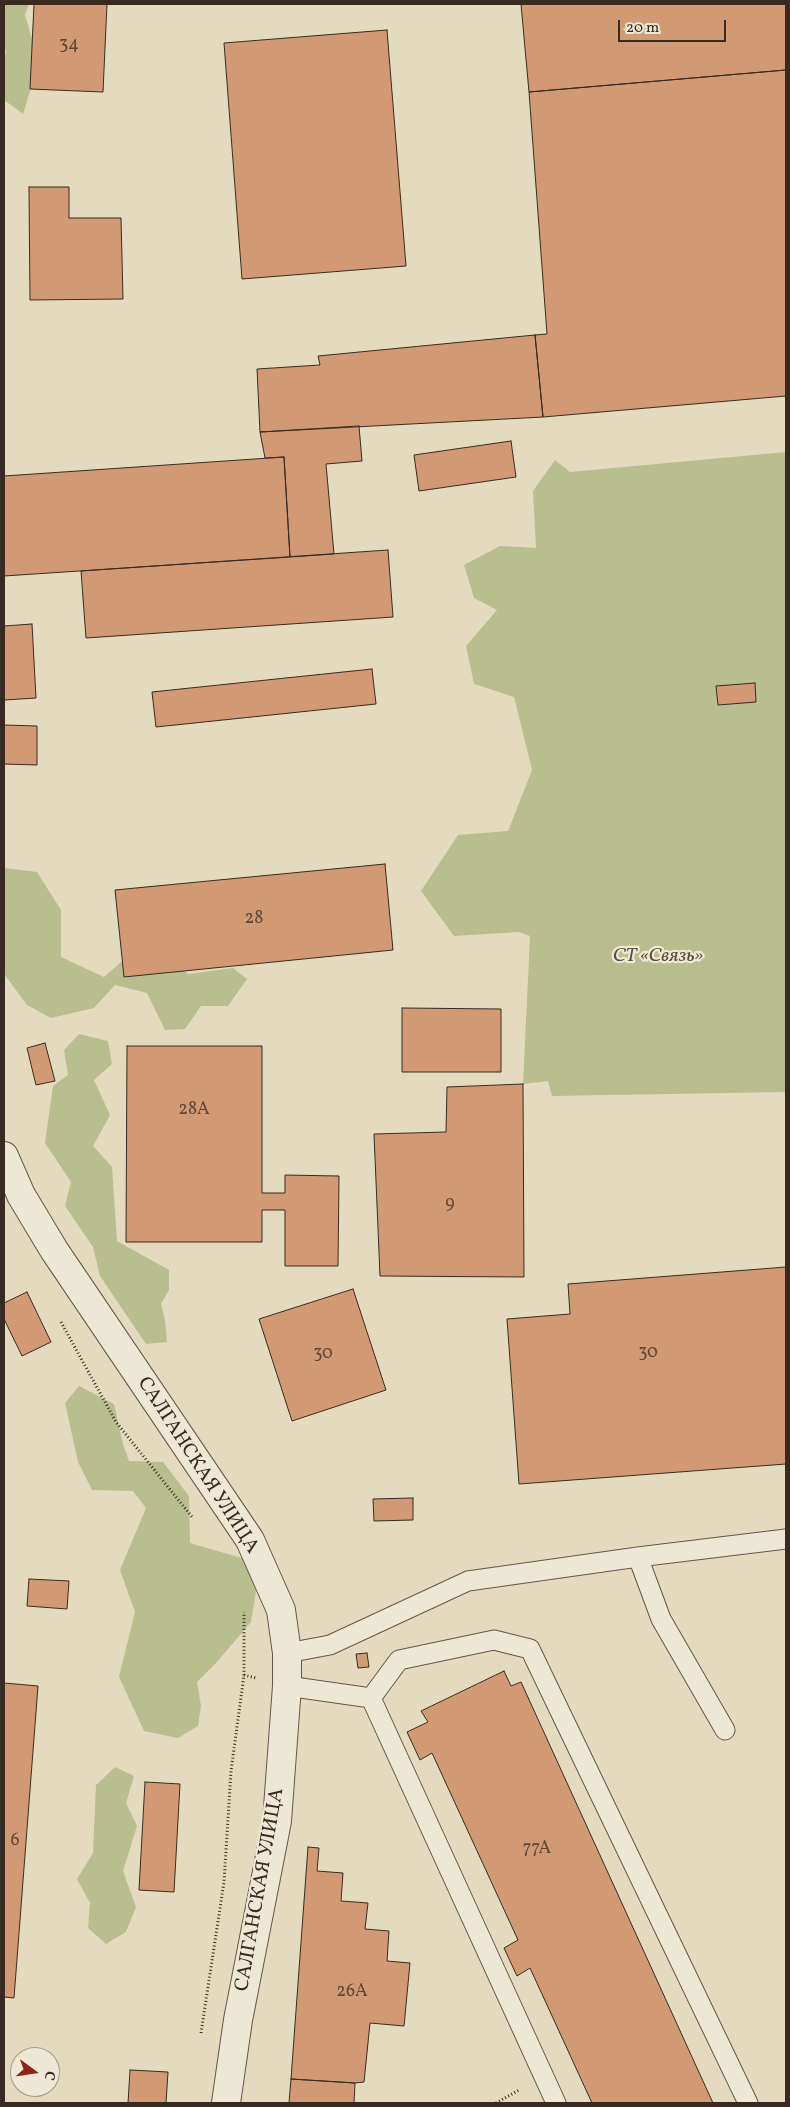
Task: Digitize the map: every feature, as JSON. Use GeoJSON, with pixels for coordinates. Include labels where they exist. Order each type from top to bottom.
{"type":"FeatureCollection","features":[{"type":"Feature","properties":{"kind":"street","name":"САЛГАНСКАЯ УЛИЦА"},"geometry":{"type":"LineString","coordinates":[[4,1156],[20,1195],[54,1250],[250,1540],[281,1610],[287,1653],[287,1686],[277,1821],[238,2020],[226,2103]]}},
{"type":"Feature","properties":{"kind":"lane"},"geometry":{"type":"LineString","coordinates":[[287,1653],[330,1645],[468,1581],[786,1538]]}},
{"type":"Feature","properties":{"kind":"lane"},"geometry":{"type":"LineString","coordinates":[[638,1557],[660,1619],[725,1730]]}},
{"type":"Feature","properties":{"kind":"lane"},"geometry":{"type":"LineString","coordinates":[[371,1698],[399,1660],[494,1640],[530,1650],[748,2103]]}},
{"type":"Feature","properties":{"kind":"lane"},"geometry":{"type":"LineString","coordinates":[[287,1686],[371,1698]]}},
{"type":"Feature","properties":{"kind":"lane"},"geometry":{"type":"LineString","coordinates":[[371,1698],[556,2103]]}},
{"type":"Feature","properties":{"kind":"path"},"geometry":{"type":"LineString","coordinates":[[58,1318],[116,1422],[194,1520]]}},
{"type":"Feature","properties":{"kind":"path"},"geometry":{"type":"LineString","coordinates":[[200,2036],[224,1882],[231,1772],[244,1675],[244,1605]]}},
{"type":"Feature","properties":{"kind":"path"},"geometry":{"type":"LineString","coordinates":[[496,2103],[520,2090]]}},
{"type":"Feature","properties":{"kind":"green space"},"geometry":{"type":"Polygon","coordinates":[[[4,4],[29,4],[25,15],[39,62],[23,114],[4,100],[4,60],[6,52],[4,44],[4,4]]]}},
{"type":"Feature","properties":{"kind":"green space","name":"СТ «Связь»"},"geometry":{"type":"Polygon","coordinates":[[[786,452],[786,1092],[552,1096],[548,1081],[523,1084],[530,936],[519,932],[454,936],[421,891],[458,835],[508,831],[532,770],[514,697],[474,684],[466,646],[497,610],[474,598],[464,565],[500,546],[536,548],[533,491],[555,460],[570,472],[786,452]]]}},
{"type":"Feature","properties":{"kind":"green space"},"geometry":{"type":"Polygon","coordinates":[[[4,868],[37,872],[61,910],[61,957],[104,977],[130,954],[161,950],[188,974],[233,968],[247,979],[228,1006],[201,1006],[185,1029],[165,1030],[147,993],[115,985],[94,1008],[51,1018],[27,1005],[4,974],[4,868]]]}},
{"type":"Feature","properties":{"kind":"green space"},"geometry":{"type":"Polygon","coordinates":[[[79,1034],[108,1041],[112,1064],[94,1080],[110,1115],[93,1146],[112,1167],[117,1241],[169,1270],[169,1290],[161,1304],[167,1342],[146,1344],[100,1276],[93,1247],[65,1206],[71,1182],[45,1143],[53,1086],[68,1075],[64,1050],[79,1034]]]}},
{"type":"Feature","properties":{"kind":"green space"},"geometry":{"type":"Polygon","coordinates":[[[79,1386],[114,1404],[129,1461],[163,1462],[189,1496],[190,1543],[245,1559],[258,1579],[251,1622],[197,1682],[201,1706],[198,1726],[178,1738],[144,1731],[119,1677],[135,1612],[120,1570],[146,1508],[133,1491],[92,1490],[78,1462],[65,1403],[79,1386]]]}},
{"type":"Feature","properties":{"kind":"green space"},"geometry":{"type":"Polygon","coordinates":[[[115,1767],[134,1776],[126,1803],[137,1826],[123,1871],[136,1907],[126,1932],[106,1944],[88,1928],[90,1903],[77,1879],[93,1853],[96,1785],[115,1767]]]}},
{"type":"Feature","properties":{"kind":"building"},"geometry":{"type":"Polygon","coordinates":[[[34,4],[107,4],[103,92],[30,89],[34,4]]]}},
{"type":"Feature","properties":{"kind":"building"},"geometry":{"type":"Polygon","coordinates":[[[521,4],[786,4],[786,70],[529,92],[521,4]]]}},
{"type":"Feature","properties":{"kind":"building"},"geometry":{"type":"Polygon","coordinates":[[[387,30],[406,266],[242,279],[224,43],[387,30]]]}},
{"type":"Feature","properties":{"kind":"building"},"geometry":{"type":"Polygon","coordinates":[[[786,70],[786,396],[543,417],[535,335],[547,334],[529,92],[786,70]]]}},
{"type":"Feature","properties":{"kind":"building"},"geometry":{"type":"Polygon","coordinates":[[[29,187],[69,187],[69,218],[121,218],[123,299],[30,300],[29,187]]]}},
{"type":"Feature","properties":{"kind":"building"},"geometry":{"type":"Polygon","coordinates":[[[535,335],[543,417],[260,432],[257,369],[320,365],[318,356],[535,335]]]}},
{"type":"Feature","properties":{"kind":"building"},"geometry":{"type":"Polygon","coordinates":[[[359,426],[362,461],[326,464],[334,554],[290,557],[284,457],[265,458],[260,432],[359,426]]]}},
{"type":"Feature","properties":{"kind":"building"},"geometry":{"type":"Polygon","coordinates":[[[511,441],[516,477],[419,491],[414,455],[511,441]]]}},
{"type":"Feature","properties":{"kind":"building"},"geometry":{"type":"Polygon","coordinates":[[[284,457],[290,557],[4,576],[4,476],[284,457]]]}},
{"type":"Feature","properties":{"kind":"building"},"geometry":{"type":"Polygon","coordinates":[[[388,550],[393,617],[86,638],[81,571],[388,550]]]}},
{"type":"Feature","properties":{"kind":"building"},"geometry":{"type":"Polygon","coordinates":[[[32,624],[36,698],[4,700],[4,626],[32,624]]]}},
{"type":"Feature","properties":{"kind":"building"},"geometry":{"type":"Polygon","coordinates":[[[372,669],[376,704],[156,727],[152,692],[372,669]]]}},
{"type":"Feature","properties":{"kind":"building"},"geometry":{"type":"Polygon","coordinates":[[[755,683],[756,702],[718,705],[716,686],[755,683]]]}},
{"type":"Feature","properties":{"kind":"building"},"geometry":{"type":"Polygon","coordinates":[[[4,725],[37,726],[37,765],[4,764],[4,725]]]}},
{"type":"Feature","properties":{"kind":"building"},"geometry":{"type":"Polygon","coordinates":[[[385,864],[393,950],[124,977],[115,890],[385,864]]]}},
{"type":"Feature","properties":{"kind":"building"},"geometry":{"type":"Polygon","coordinates":[[[402,1008],[501,1009],[501,1072],[402,1072],[402,1008]]]}},
{"type":"Feature","properties":{"kind":"building"},"geometry":{"type":"Polygon","coordinates":[[[45,1043],[55,1081],[36,1085],[27,1048],[45,1043]]]}},
{"type":"Feature","properties":{"kind":"building"},"geometry":{"type":"Polygon","coordinates":[[[127,1046],[262,1046],[262,1193],[285,1193],[285,1175],[339,1176],[338,1266],[285,1266],[285,1210],[262,1210],[262,1242],[126,1242],[127,1046]]]}},
{"type":"Feature","properties":{"kind":"building"},"geometry":{"type":"Polygon","coordinates":[[[523,1084],[524,1277],[380,1276],[374,1134],[446,1132],[447,1087],[523,1084]]]}},
{"type":"Feature","properties":{"kind":"building"},"geometry":{"type":"Polygon","coordinates":[[[786,1267],[786,1464],[519,1484],[507,1319],[570,1314],[568,1284],[786,1267]]]}},
{"type":"Feature","properties":{"kind":"building"},"geometry":{"type":"Polygon","coordinates":[[[353,1289],[386,1390],[292,1421],[259,1319],[353,1289]]]}},
{"type":"Feature","properties":{"kind":"building"},"geometry":{"type":"Polygon","coordinates":[[[27,1292],[51,1342],[22,1356],[4,1319],[4,1303],[27,1292]]]}},
{"type":"Feature","properties":{"kind":"building"},"geometry":{"type":"Polygon","coordinates":[[[413,1498],[413,1520],[374,1521],[373,1499],[413,1498]]]}},
{"type":"Feature","properties":{"kind":"building"},"geometry":{"type":"Polygon","coordinates":[[[29,1579],[69,1581],[67,1609],[27,1606],[29,1579]]]}},
{"type":"Feature","properties":{"kind":"building"},"geometry":{"type":"Polygon","coordinates":[[[367,1653],[369,1667],[358,1668],[356,1654],[367,1653]]]}},
{"type":"Feature","properties":{"kind":"building"},"geometry":{"type":"Polygon","coordinates":[[[504,1671],[511,1686],[521,1682],[713,2103],[592,2103],[530,1968],[517,1976],[504,1948],[518,1940],[432,1753],[420,1760],[407,1732],[428,1722],[421,1711],[504,1671]]]}},
{"type":"Feature","properties":{"kind":"building"},"geometry":{"type":"Polygon","coordinates":[[[4,1683],[38,1686],[14,1998],[4,1997],[4,1683]]]}},
{"type":"Feature","properties":{"kind":"building"},"geometry":{"type":"Polygon","coordinates":[[[145,1782],[180,1784],[174,1892],[139,1890],[145,1782]]]}},
{"type":"Feature","properties":{"kind":"building"},"geometry":{"type":"Polygon","coordinates":[[[308,1847],[319,1848],[317,1871],[343,1873],[341,1901],[368,1903],[365,1929],[389,1931],[387,1961],[410,1963],[404,2026],[370,2023],[364,2082],[291,2079],[308,1847]]]}},
{"type":"Feature","properties":{"kind":"building"},"geometry":{"type":"Polygon","coordinates":[[[130,2070],[168,2072],[166,2103],[128,2103],[130,2070]]]}},
{"type":"Feature","properties":{"kind":"building"},"geometry":{"type":"Polygon","coordinates":[[[291,2079],[355,2083],[354,2103],[289,2103],[291,2079]]]}}]}
